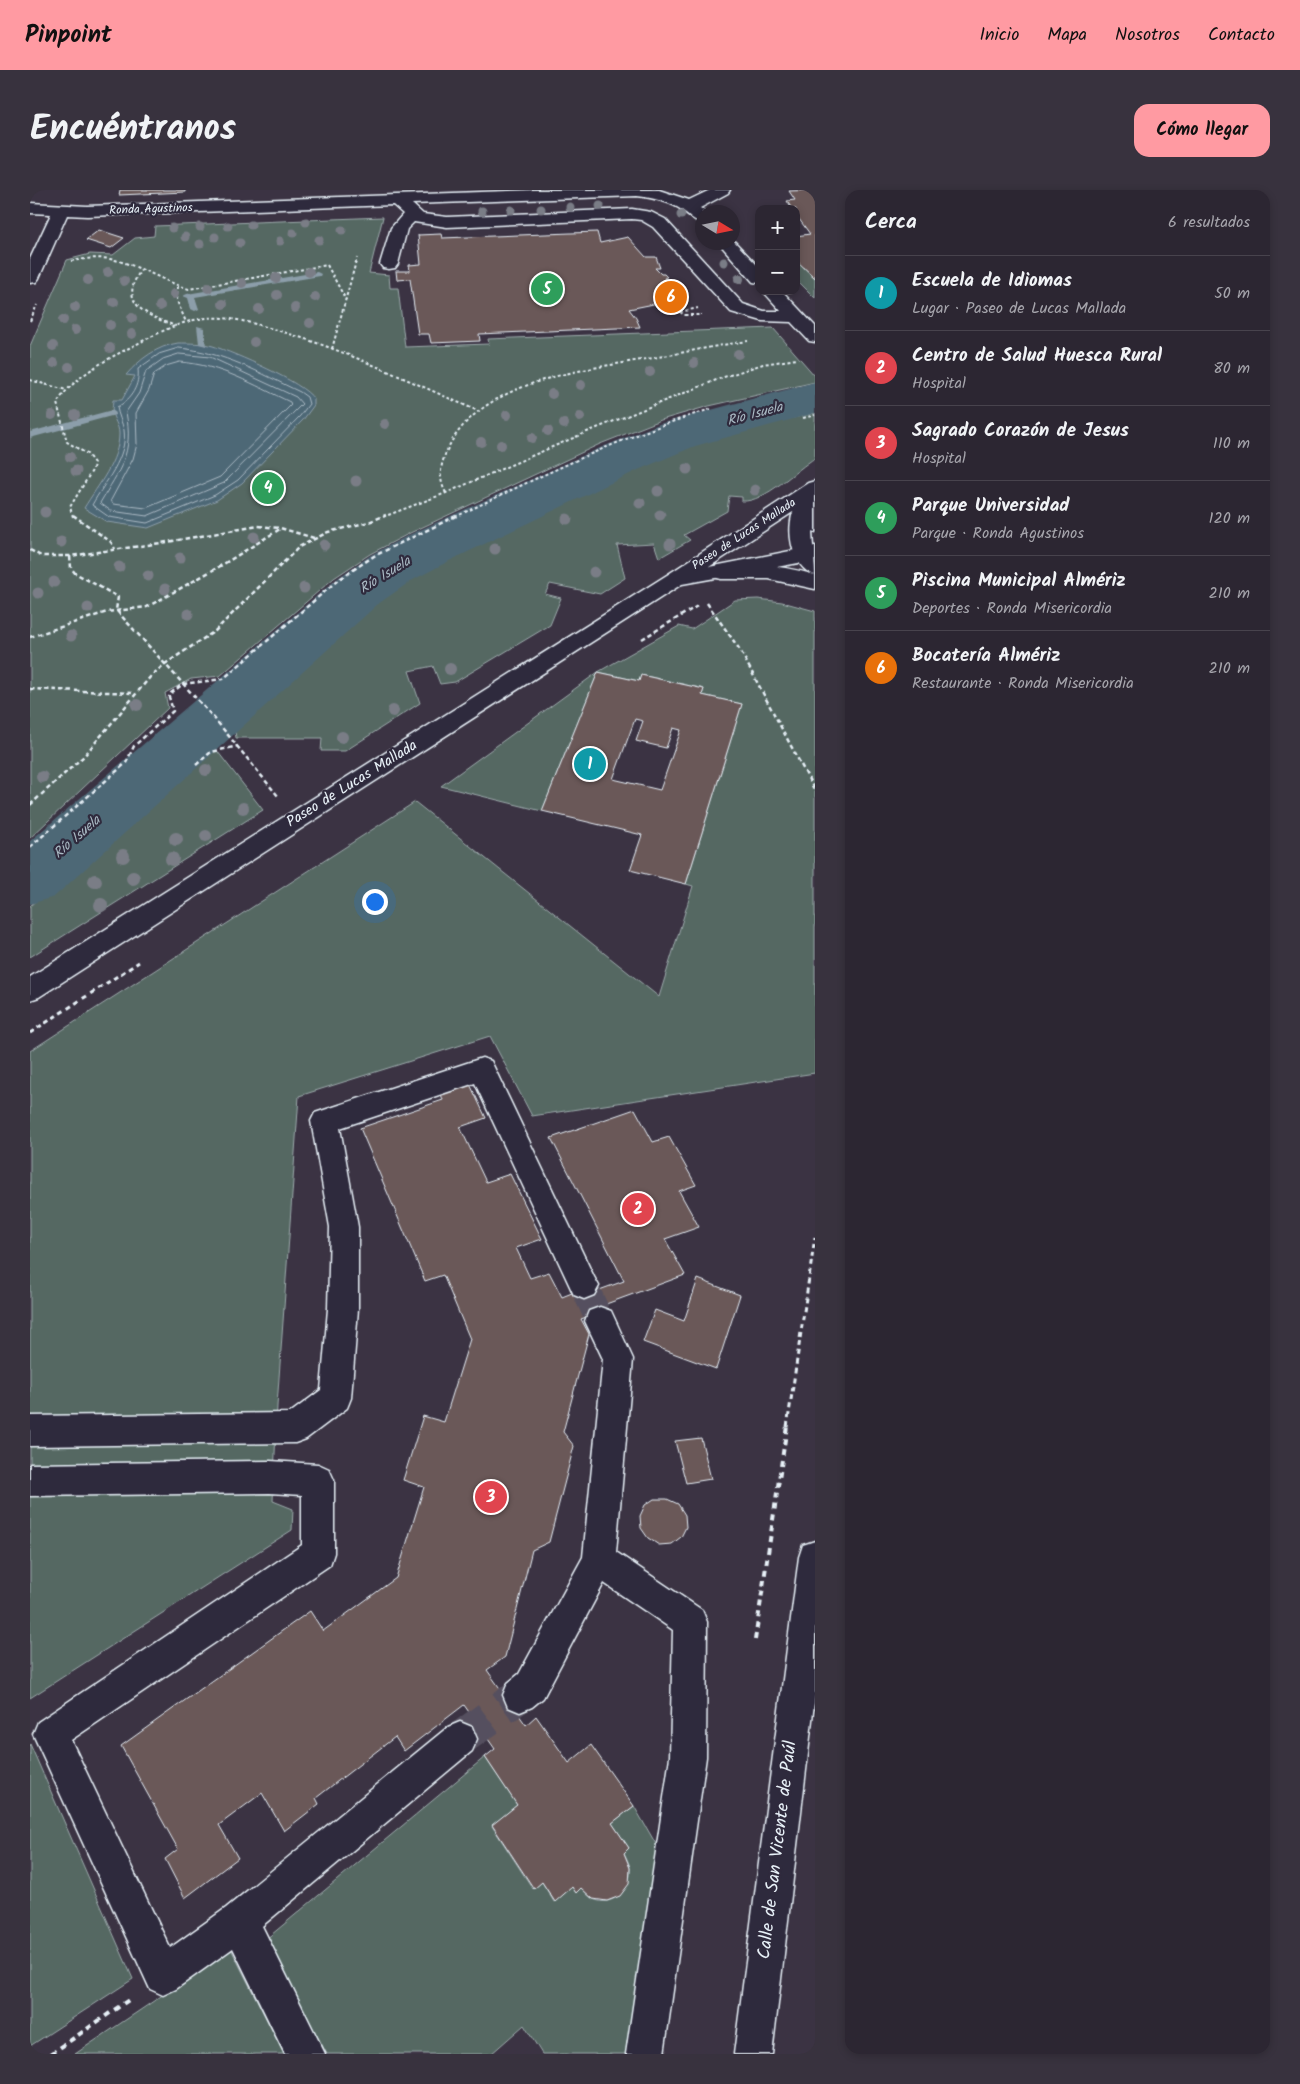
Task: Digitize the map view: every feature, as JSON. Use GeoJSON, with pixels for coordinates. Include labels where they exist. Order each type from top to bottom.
{"type":"FeatureCollection","features":[{"type":"Feature","properties":{"kind":"street"},"geometry":{"type":"LineString","coordinates":[[208,190],[208,207]]}},
{"type":"Feature","properties":{"kind":"street"},"geometry":{"type":"LineString","coordinates":[[690,207],[722,190]]}},
{"type":"Feature","properties":{"kind":"street","name":"Ronda Agustinos"},"geometry":{"type":"LineString","coordinates":[[30,208],[87,211],[208,207],[360,196],[396,200],[637,191],[670,198],[690,207],[695,212]]}},
{"type":"Feature","properties":{"kind":"street"},"geometry":{"type":"LineString","coordinates":[[396,200],[412,214],[425,220],[447,222],[632,214],[645,216],[659,223],[737,308],[762,316],[796,317]]}},
{"type":"Feature","properties":{"kind":"street"},"geometry":{"type":"LineString","coordinates":[[30,278],[61,210]]}},
{"type":"Feature","properties":{"kind":"street"},"geometry":{"type":"LineString","coordinates":[[389,264],[399,228],[412,214]]}},
{"type":"Feature","properties":{"kind":"street"},"geometry":{"type":"LineString","coordinates":[[733,250],[755,274]]}},
{"type":"Feature","properties":{"kind":"street"},"geometry":{"type":"LineString","coordinates":[[776,295],[815,337]]}},
{"type":"Feature","properties":{"kind":"street"},"geometry":{"type":"LineString","coordinates":[[812,559],[800,534],[800,522],[804,508],[814,488]]}},
{"type":"Feature","properties":{"kind":"street","name":"Paseo de Lucas Mallada"},"geometry":{"type":"LineString","coordinates":[[30,990],[674,580],[814,488]]}},
{"type":"Feature","properties":{"kind":"street"},"geometry":{"type":"LineString","coordinates":[[804,508],[808,520],[815,526]]}},
{"type":"Feature","properties":{"kind":"street","name":"Paseo de Lucas Mallada"},"geometry":{"type":"LineString","coordinates":[[674,580],[812,559]]}},
{"type":"Feature","properties":{"kind":"street"},"geometry":{"type":"LineString","coordinates":[[721,572],[748,570],[775,572],[815,582]]}},
{"type":"Feature","properties":{"kind":"street"},"geometry":{"type":"LineString","coordinates":[[30,1431],[295,1428],[336,1398],[343,1309],[344,1227],[325,1121],[482,1068],[584,1286]]}},
{"type":"Feature","properties":{"kind":"street"},"geometry":{"type":"LineString","coordinates":[[520,1695],[531,1686],[598,1560],[618,1359],[600,1321]]}},
{"type":"Feature","properties":{"kind":"street"},"geometry":{"type":"LineString","coordinates":[[30,1480],[270,1477],[318,1480],[318,1553],[50,1734],[163,1976],[239,1921],[460,1739]]}},
{"type":"Feature","properties":{"kind":"street","name":"Calle de San Vicente de Paúl"},"geometry":{"type":"LineString","coordinates":[[753,2054],[815,1557]]}},
{"type":"Feature","properties":{"kind":"street"},"geometry":{"type":"LineString","coordinates":[[598,1560],[690,1622],[688,1757],[645,2054]]}},
{"type":"Feature","properties":{"kind":"street"},"geometry":{"type":"LineString","coordinates":[[239,1921],[306,2054]]}},
{"type":"Feature","properties":{"kind":"path"},"geometry":{"type":"LineString","coordinates":[[332,349],[358,255]]}},
{"type":"Feature","properties":{"kind":"path"},"geometry":{"type":"LineString","coordinates":[[66,262],[89,258],[111,258],[127,262],[178,286],[189,289],[327,265],[346,300]]}},
{"type":"Feature","properties":{"kind":"path"},"geometry":{"type":"LineString","coordinates":[[142,269],[132,283],[131,294],[134,302],[152,317],[176,326]]}},
{"type":"Feature","properties":{"kind":"path"},"geometry":{"type":"LineString","coordinates":[[178,286],[177,301],[186,322]]}},
{"type":"Feature","properties":{"kind":"path"},"geometry":{"type":"LineString","coordinates":[[115,550],[111,542],[73,517],[70,507],[93,470],[94,463],[87,454],[68,444],[57,403],[66,390],[109,359],[186,322],[212,317],[242,321],[311,340],[478,411]]}},
{"type":"Feature","properties":{"kind":"path"},"geometry":{"type":"LineString","coordinates":[[446,493],[439,473],[446,450],[454,435],[478,411],[504,396],[558,376],[756,340]]}},
{"type":"Feature","properties":{"kind":"path"},"geometry":{"type":"LineString","coordinates":[[30,805],[84,756],[135,693],[165,664],[215,631],[287,557],[314,538],[328,532],[369,522],[446,493],[587,432],[724,377],[763,364],[798,359]]}},
{"type":"Feature","properties":{"kind":"path"},"geometry":{"type":"LineString","coordinates":[[30,380],[66,390]]}},
{"type":"Feature","properties":{"kind":"path"},"geometry":{"type":"LineString","coordinates":[[30,847],[126,763],[134,746],[173,711],[171,693],[185,686],[223,678],[338,580],[374,556],[604,447],[664,423],[711,409]]}},
{"type":"Feature","properties":{"kind":"path"},"geometry":{"type":"LineString","coordinates":[[803,418],[815,415]]}},
{"type":"Feature","properties":{"kind":"path"},"geometry":{"type":"LineString","coordinates":[[30,550],[41,556],[70,556],[258,526],[280,528],[314,538]]}},
{"type":"Feature","properties":{"kind":"path"},"geometry":{"type":"LineString","coordinates":[[30,637],[116,610],[128,611],[147,607],[222,565],[264,540],[280,528]]}},
{"type":"Feature","properties":{"kind":"path"},"geometry":{"type":"LineString","coordinates":[[70,556],[70,568],[75,573],[118,597],[116,610]]}},
{"type":"Feature","properties":{"kind":"path"},"geometry":{"type":"LineString","coordinates":[[706,602],[740,650],[815,792]]}},
{"type":"Feature","properties":{"kind":"path"},"geometry":{"type":"LineString","coordinates":[[116,610],[123,614],[136,634],[238,746],[283,802]]}},
{"type":"Feature","properties":{"kind":"path"},"geometry":{"type":"LineString","coordinates":[[30,689],[135,693]]}},
{"type":"Feature","properties":{"kind":"path"},"geometry":{"type":"LineString","coordinates":[[196,765],[211,752],[238,746]]}},
{"type":"Feature","properties":{"kind":"path"},"geometry":{"type":"LineString","coordinates":[[755,1640],[815,1237]]}},
{"type":"Feature","properties":{"kind":"path"},"geometry":{"type":"LineString","coordinates":[[51,2054],[163,1976]]}},
{"type":"Feature","properties":{"kind":"green space"},"geometry":{"type":"Polygon","coordinates":[[[383,217],[369,273],[389,275],[390,288],[398,288],[405,347],[489,344],[488,339],[773,328],[815,376],[815,382],[709,406],[661,420],[600,444],[410,533],[370,554],[334,578],[220,676],[191,679],[165,693],[168,708],[30,838],[30,346],[67,260],[90,254],[113,255],[135,238],[154,236],[155,226],[383,217]]]}},
{"type":"Feature","properties":{"kind":"green space"},"geometry":{"type":"Polygon","coordinates":[[[800,264],[815,278],[815,298],[800,283],[800,264]]]}},
{"type":"Feature","properties":{"kind":"green space"},"geometry":{"type":"Polygon","coordinates":[[[815,413],[815,458],[780,484],[760,497],[751,500],[742,501],[742,497],[729,496],[727,511],[684,535],[690,540],[659,558],[654,543],[617,545],[625,578],[600,594],[550,584],[545,594],[561,598],[550,625],[455,682],[440,684],[433,666],[409,671],[420,703],[345,751],[321,751],[322,738],[236,738],[234,724],[374,600],[406,578],[631,468],[688,445],[732,432],[815,413]]]}},
{"type":"Feature","properties":{"kind":"green space"},"geometry":{"type":"Polygon","coordinates":[[[758,599],[782,602],[815,611],[815,1073],[532,1116],[490,1036],[299,1096],[277,1406],[273,1501],[293,1509],[292,1530],[30,1698],[30,1051],[415,802],[659,997],[693,886],[686,884],[742,704],[702,695],[704,689],[642,675],[639,681],[598,672],[679,626],[692,629],[735,600],[758,599]]]}},
{"type":"Feature","properties":{"kind":"green space"},"geometry":{"type":"Polygon","coordinates":[[[598,672],[542,811],[441,786],[598,672]]]}},
{"type":"Feature","properties":{"kind":"green space"},"geometry":{"type":"Polygon","coordinates":[[[211,743],[263,810],[30,957],[30,906],[211,743]]]}},
{"type":"Feature","properties":{"kind":"green space"},"geometry":{"type":"Polygon","coordinates":[[[30,1744],[133,1979],[30,2046],[30,1744]]]}},
{"type":"Feature","properties":{"kind":"green space"},"geometry":{"type":"Polygon","coordinates":[[[485,1757],[517,1805],[492,1826],[533,1889],[542,1882],[554,1902],[572,1887],[576,1893],[581,1888],[591,1898],[600,1901],[614,1899],[625,1889],[630,1875],[630,1867],[624,1853],[629,1848],[612,1823],[634,1806],[657,1846],[627,2054],[542,2054],[524,2025],[491,2054],[327,2054],[265,1940],[485,1757]]]}},
{"type":"Feature","properties":{"kind":"green space"},"geometry":{"type":"Polygon","coordinates":[[[231,1949],[284,2054],[75,2054],[231,1949]]]}},
{"type":"Feature","properties":{"kind":"water"},"geometry":{"type":"Polygon","coordinates":[[[178,343],[213,346],[251,361],[297,385],[314,399],[314,405],[303,420],[242,483],[217,500],[148,528],[107,522],[84,508],[107,473],[116,454],[119,434],[112,412],[113,400],[122,400],[135,376],[126,375],[137,364],[156,350],[178,343]]]}},
{"type":"Feature","properties":{"kind":"building"},"geometry":{"type":"Polygon","coordinates":[[[120,190],[185,190],[185,192],[119,195],[120,190]]]}},
{"type":"Feature","properties":{"kind":"building"},"geometry":{"type":"Polygon","coordinates":[[[815,190],[815,278],[800,264],[800,235],[810,234],[800,220],[800,205],[790,205],[787,201],[795,200],[789,191],[815,190]]]}},
{"type":"Feature","properties":{"kind":"building"},"geometry":{"type":"Polygon","coordinates":[[[99,230],[124,238],[111,248],[86,240],[99,230]]]}},
{"type":"Feature","properties":{"kind":"building"},"geometry":{"type":"Polygon","coordinates":[[[597,232],[600,243],[628,237],[646,257],[656,257],[660,268],[655,268],[667,277],[664,278],[667,282],[674,280],[688,297],[629,309],[640,327],[479,334],[480,341],[431,343],[429,334],[418,334],[410,279],[397,280],[396,271],[410,271],[409,265],[421,264],[418,235],[441,234],[442,238],[597,232]]]}},
{"type":"Feature","properties":{"kind":"building"},"geometry":{"type":"Polygon","coordinates":[[[598,672],[639,681],[641,675],[704,689],[702,695],[742,704],[686,884],[630,870],[642,835],[542,811],[598,672]],[[635,719],[613,779],[660,790],[681,730],[673,728],[666,748],[636,741],[643,721],[635,719]]]}},
{"type":"Feature","properties":{"kind":"building"},"geometry":{"type":"Polygon","coordinates":[[[469,1082],[486,1118],[460,1127],[486,1182],[510,1174],[542,1239],[516,1248],[530,1278],[549,1272],[562,1297],[577,1291],[580,1297],[624,1281],[551,1138],[635,1109],[653,1142],[669,1137],[696,1185],[679,1191],[699,1227],[665,1239],[685,1275],[587,1311],[589,1316],[581,1319],[589,1334],[563,1432],[574,1446],[549,1542],[532,1550],[505,1657],[487,1670],[526,1725],[536,1716],[569,1763],[591,1745],[634,1806],[612,1823],[629,1848],[624,1853],[630,1868],[629,1884],[620,1896],[607,1901],[593,1899],[581,1888],[576,1893],[572,1887],[555,1902],[542,1882],[534,1889],[492,1825],[517,1805],[485,1757],[495,1749],[464,1705],[404,1751],[395,1737],[316,1798],[319,1804],[284,1831],[262,1793],[219,1825],[238,1858],[185,1898],[165,1859],[178,1849],[121,1746],[310,1611],[323,1631],[396,1578],[424,1487],[403,1480],[423,1416],[444,1422],[470,1339],[443,1275],[425,1281],[360,1128],[443,1100],[440,1091],[469,1082]]]}},
{"type":"Feature","properties":{"kind":"building"},"geometry":{"type":"Polygon","coordinates":[[[698,1279],[740,1295],[716,1369],[643,1342],[655,1310],[684,1321],[698,1279]]]}},
{"type":"Feature","properties":{"kind":"building"},"geometry":{"type":"Polygon","coordinates":[[[701,1438],[711,1479],[686,1483],[675,1441],[701,1438]]]}},
{"type":"Feature","properties":{"kind":"building"},"geometry":{"type":"Polygon","coordinates":[[[654,1499],[667,1499],[678,1504],[685,1515],[686,1527],[681,1537],[672,1544],[659,1545],[648,1538],[641,1528],[640,1516],[645,1505],[654,1499]]]}},
{"type":"Feature","properties":{"kind":"waterway"},"geometry":{"type":"LineString","coordinates":[[187,296],[317,274]]}},
{"type":"Feature","properties":{"kind":"waterway"},"geometry":{"type":"LineString","coordinates":[[191,296],[195,309]]}},
{"type":"Feature","properties":{"kind":"waterway"},"geometry":{"type":"LineString","coordinates":[[200,328],[203,344]]}},
{"type":"Feature","properties":{"kind":"waterway","name":"Río Isuela"},"geometry":{"type":"LineString","coordinates":[[30,879],[358,591],[391,568],[429,548],[619,459],[677,435],[815,397]]}},
{"type":"Feature","properties":{"kind":"waterway"},"geometry":{"type":"LineString","coordinates":[[30,435],[112,413]]}},
{"type":"Feature","properties":{"kind":"tunnel"},"geometry":{"type":"LineString","coordinates":[[584,1286],[600,1321]]}},
{"type":"Feature","properties":{"kind":"tunnel"},"geometry":{"type":"LineString","coordinates":[[460,1739],[520,1695]]}},
{"type":"Feature","properties":{"kind":"place","name":"Piscina Municipal Almériz"},"geometry":{"type":"Point","coordinates":[547,289]}},
{"type":"Feature","properties":{"kind":"place","name":"Bocatería Almériz"},"geometry":{"type":"Point","coordinates":[671,297]}},
{"type":"Feature","properties":{"kind":"place","name":"Parque Universidad"},"geometry":{"type":"Point","coordinates":[268,488]}},
{"type":"Feature","properties":{"kind":"place","name":"Escuela de Idiomas"},"geometry":{"type":"Point","coordinates":[590,764]}},
{"type":"Feature","properties":{"kind":"place","name":"Centro de Salud Huesca Rural"},"geometry":{"type":"Point","coordinates":[638,1209]}},
{"type":"Feature","properties":{"kind":"place","name":"Sagrado Corazón de Jesus"},"geometry":{"type":"Point","coordinates":[491,1497]}}]}
